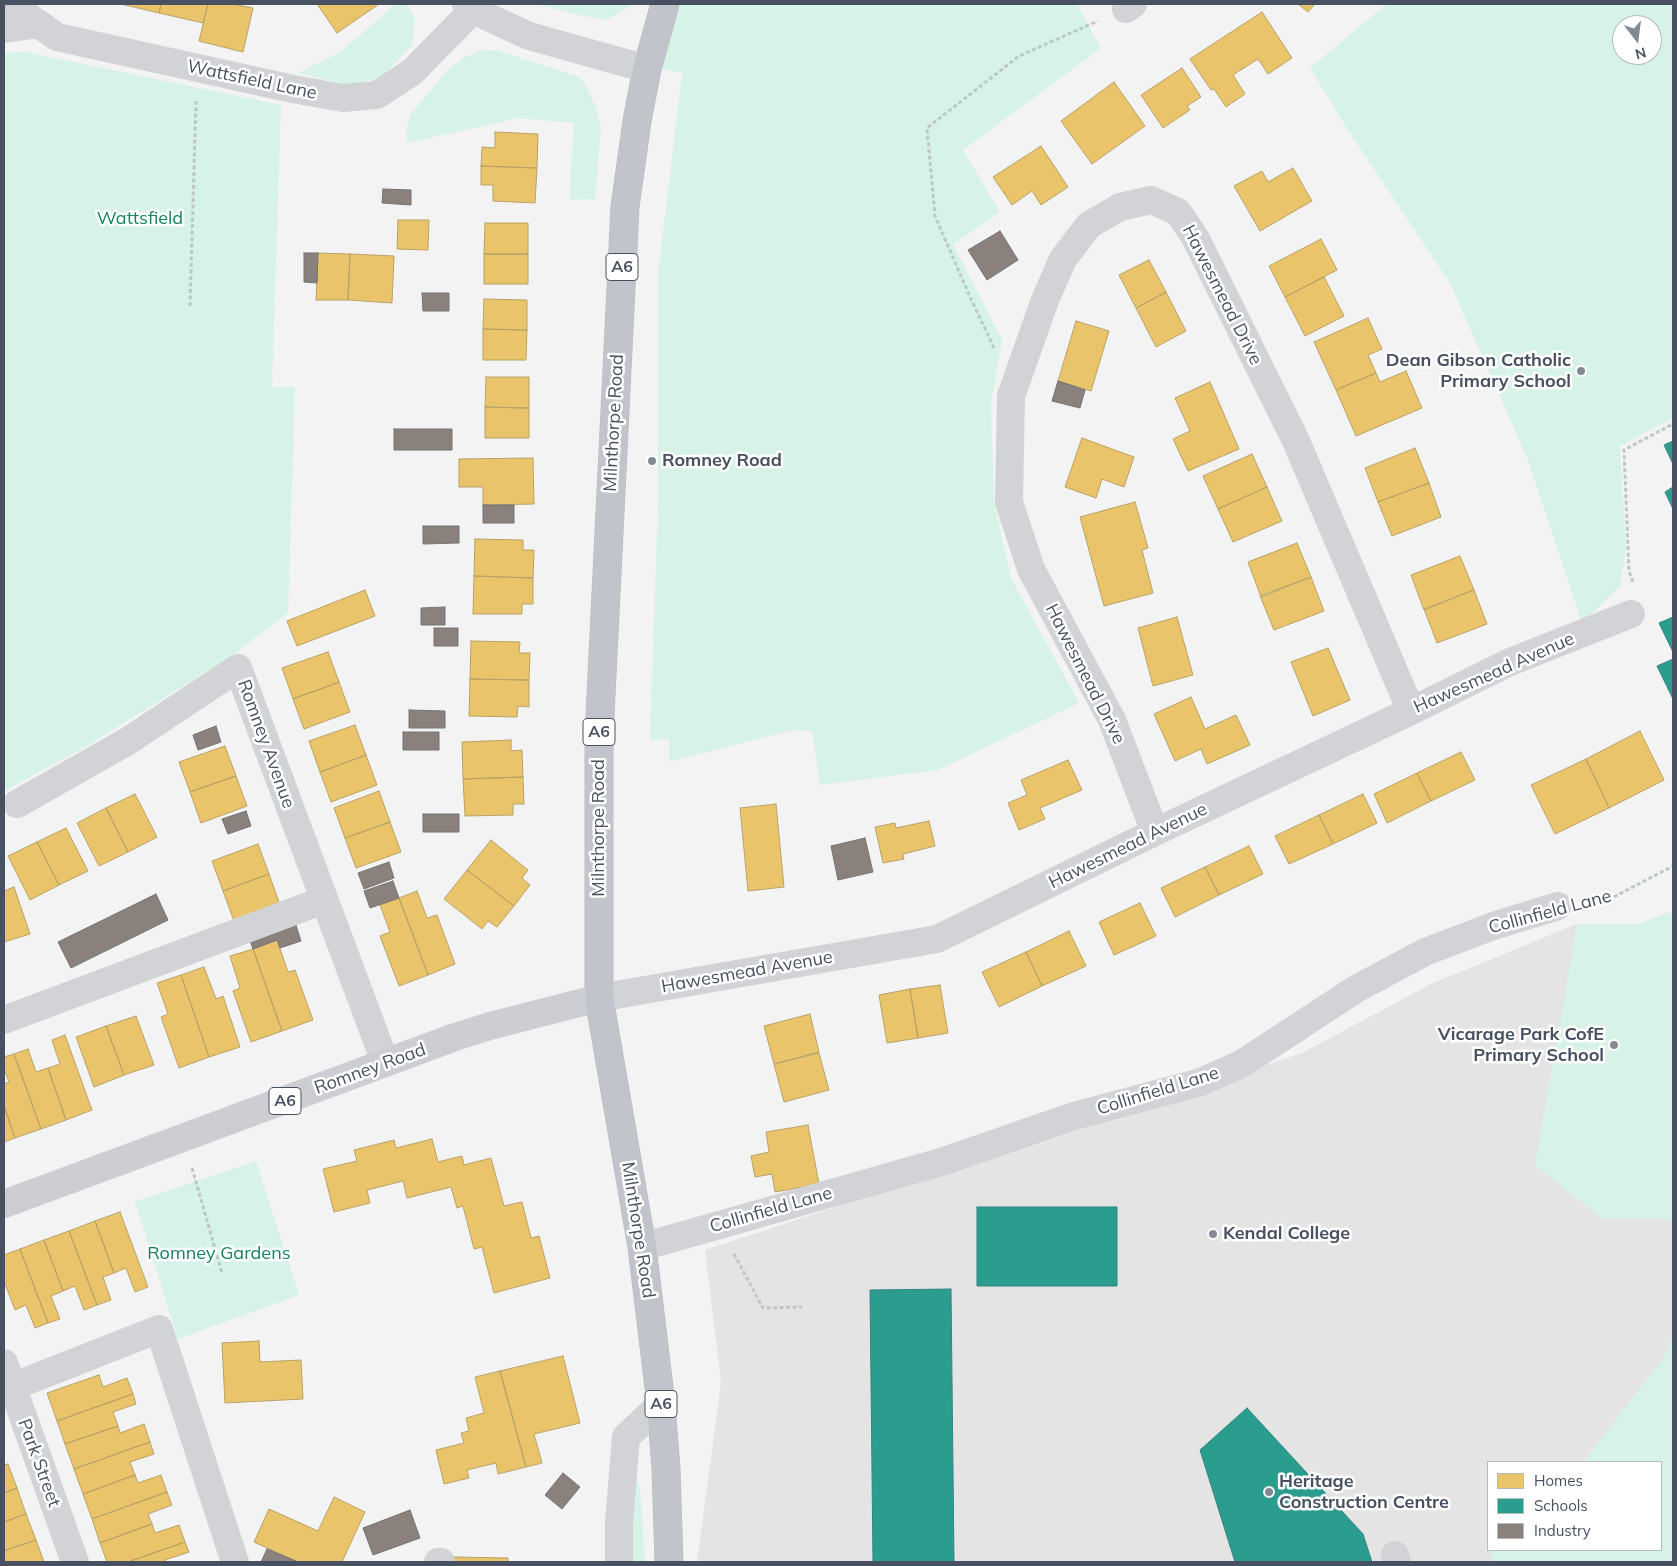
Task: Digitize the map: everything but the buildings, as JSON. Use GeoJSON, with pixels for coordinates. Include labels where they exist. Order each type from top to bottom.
{"type":"FeatureCollection","features":[{"type":"Feature","properties":{"kind":"highway","name":"Milnthorpe Road"},"geometry":{"type":"LineString","coordinates":[[665,4],[647,69],[637,121],[625,207],[599,736],[600,998],[642,1246],[661,1404],[666,1469],[668,1562]]}},
{"type":"Feature","properties":{"kind":"main road","name":"Romney Road"},"geometry":{"type":"LineString","coordinates":[[4,1204],[385,1062],[490,1026],[600,998]]}},
{"type":"Feature","properties":{"kind":"street","name":"Wattsfield Lane"},"geometry":{"type":"LineString","coordinates":[[11,4],[57,37],[293,89],[344,98],[378,96],[412,72],[469,7]]}},
{"type":"Feature","properties":{"kind":"street"},"geometry":{"type":"LineString","coordinates":[[469,7],[529,36],[647,69]]}},
{"type":"Feature","properties":{"kind":"street"},"geometry":{"type":"LineString","coordinates":[[4,29],[39,24]]}},
{"type":"Feature","properties":{"kind":"street","name":"Hawesmead Drive"},"geometry":{"type":"LineString","coordinates":[[1155,832],[1112,720],[1031,569],[1009,502],[1011,396],[1045,300],[1063,259],[1089,225],[1120,207],[1151,200],[1178,212],[1195,237],[1296,441],[1411,711]]}},
{"type":"Feature","properties":{"kind":"street","name":"Hawesmead Avenue"},"geometry":{"type":"LineString","coordinates":[[600,998],[937,939],[1510,662],[1632,614]]}},
{"type":"Feature","properties":{"kind":"street","name":"Romney Avenue"},"geometry":{"type":"LineString","coordinates":[[17,804],[128,741],[238,668],[385,1062]]}},
{"type":"Feature","properties":{"kind":"street"},"geometry":{"type":"LineString","coordinates":[[4,1020],[324,900]]}},
{"type":"Feature","properties":{"kind":"street","name":"Collinfield Lane"},"geometry":{"type":"LineString","coordinates":[[642,1246],[941,1162],[1074,1116],[1201,1082],[1243,1063],[1356,989],[1425,952],[1493,926],[1558,906]]}},
{"type":"Feature","properties":{"kind":"street"},"geometry":{"type":"LineString","coordinates":[[7,1380],[159,1329],[235,1562]]}},
{"type":"Feature","properties":{"kind":"street","name":"Park Street"},"geometry":{"type":"LineString","coordinates":[[7,1380],[75,1562]]}},
{"type":"Feature","properties":{"kind":"street"},"geometry":{"type":"LineString","coordinates":[[619,1562],[619,1523],[626,1437],[661,1404]]}},
{"type":"Feature","properties":{"kind":"path"},"geometry":{"type":"LineString","coordinates":[[1020,370],[995,350],[935,216],[927,128],[1019,56],[1130,6]]}},
{"type":"Feature","properties":{"kind":"path"},"geometry":{"type":"LineString","coordinates":[[190,306],[197,68]]}},
{"type":"Feature","properties":{"kind":"path"},"geometry":{"type":"LineString","coordinates":[[1634,585],[1629,571],[1624,450],[1673,424]]}},
{"type":"Feature","properties":{"kind":"path","name":"Collinfield Lane"},"geometry":{"type":"LineString","coordinates":[[1558,906],[1606,901],[1673,866]]}},
{"type":"Feature","properties":{"kind":"path"},"geometry":{"type":"LineString","coordinates":[[184,1138],[222,1273]]}},
{"type":"Feature","properties":{"kind":"path"},"geometry":{"type":"LineString","coordinates":[[719,1225],[763,1308],[802,1307]]}},
{"type":"Feature","properties":{"kind":"shaded area","name":"Kendal College"},"geometry":{"type":"Polygon","coordinates":[[[1673,911],[1673,1562],[697,1562],[721,1383],[705,1250],[1302,1053],[1431,984],[1577,924],[1638,924],[1673,911]]]}},
{"type":"Feature","properties":{"kind":"green space"},"geometry":{"type":"Polygon","coordinates":[[[396,4],[407,4],[415,19],[412,45],[382,77],[348,85],[298,73],[339,53],[396,4]]]}},
{"type":"Feature","properties":{"kind":"green space"},"geometry":{"type":"Polygon","coordinates":[[[538,4],[632,4],[606,20],[538,4]]]}},
{"type":"Feature","properties":{"kind":"green space"},"geometry":{"type":"Polygon","coordinates":[[[681,4],[1077,4],[1101,48],[963,150],[1000,212],[953,244],[1002,340],[991,402],[994,502],[1011,578],[1079,703],[938,770],[820,785],[812,730],[788,731],[669,762],[669,739],[650,740],[658,503],[658,274],[682,73],[662,69],[665,43],[681,4]]]}},
{"type":"Feature","properties":{"kind":"green space","name":"Dean Gibson Catholic Primary School"},"geometry":{"type":"Polygon","coordinates":[[[1387,4],[1673,4],[1673,418],[1620,446],[1626,549],[1620,586],[1582,623],[1528,460],[1450,283],[1346,127],[1310,68],[1387,4]]]}},
{"type":"Feature","properties":{"kind":"green space"},"geometry":{"type":"Polygon","coordinates":[[[496,50],[579,77],[586,86],[596,108],[601,127],[595,199],[569,200],[574,123],[519,118],[407,143],[407,128],[410,115],[447,71],[463,58],[480,51],[496,50]]]}},
{"type":"Feature","properties":{"kind":"green space","name":"Wattsfield"},"geometry":{"type":"Polygon","coordinates":[[[25,52],[281,105],[272,387],[295,387],[288,613],[228,658],[85,747],[4,791],[4,53],[25,52]]]}},
{"type":"Feature","properties":{"kind":"green space","name":"Vicarage Park CofE Primary School"},"geometry":{"type":"Polygon","coordinates":[[[1673,911],[1673,1219],[1601,1218],[1535,1165],[1577,924],[1638,924],[1673,911]]]}},
{"type":"Feature","properties":{"kind":"green space","name":"Romney Gardens"},"geometry":{"type":"Polygon","coordinates":[[[256,1161],[299,1295],[178,1339],[135,1202],[256,1161]]]}},
{"type":"Feature","properties":{"kind":"green space"},"geometry":{"type":"Polygon","coordinates":[[[1673,1336],[1673,1562],[1492,1562],[1490,1551],[1662,1551],[1662,1461],[1584,1461],[1662,1360],[1673,1336]]]}},
{"type":"Feature","properties":{"kind":"green space"},"geometry":{"type":"Polygon","coordinates":[[[629,1465],[640,1487],[645,1562],[632,1562],[629,1465]]]}},
{"type":"Feature","properties":{"kind":"place","name":"Dean Gibson Catholic Primary School"},"geometry":{"type":"Point","coordinates":[1581,371]}},
{"type":"Feature","properties":{"kind":"place","name":"Romney Road"},"geometry":{"type":"Point","coordinates":[652,461]}},
{"type":"Feature","properties":{"kind":"place","name":"Vicarage Park CofE Primary School"},"geometry":{"type":"Point","coordinates":[1614,1045]}},
{"type":"Feature","properties":{"kind":"place","name":"Kendal College"},"geometry":{"type":"Point","coordinates":[1213,1234]}},
{"type":"Feature","properties":{"kind":"place","name":"Heritage Construction Centre"},"geometry":{"type":"Point","coordinates":[1269,1492]}}]}
